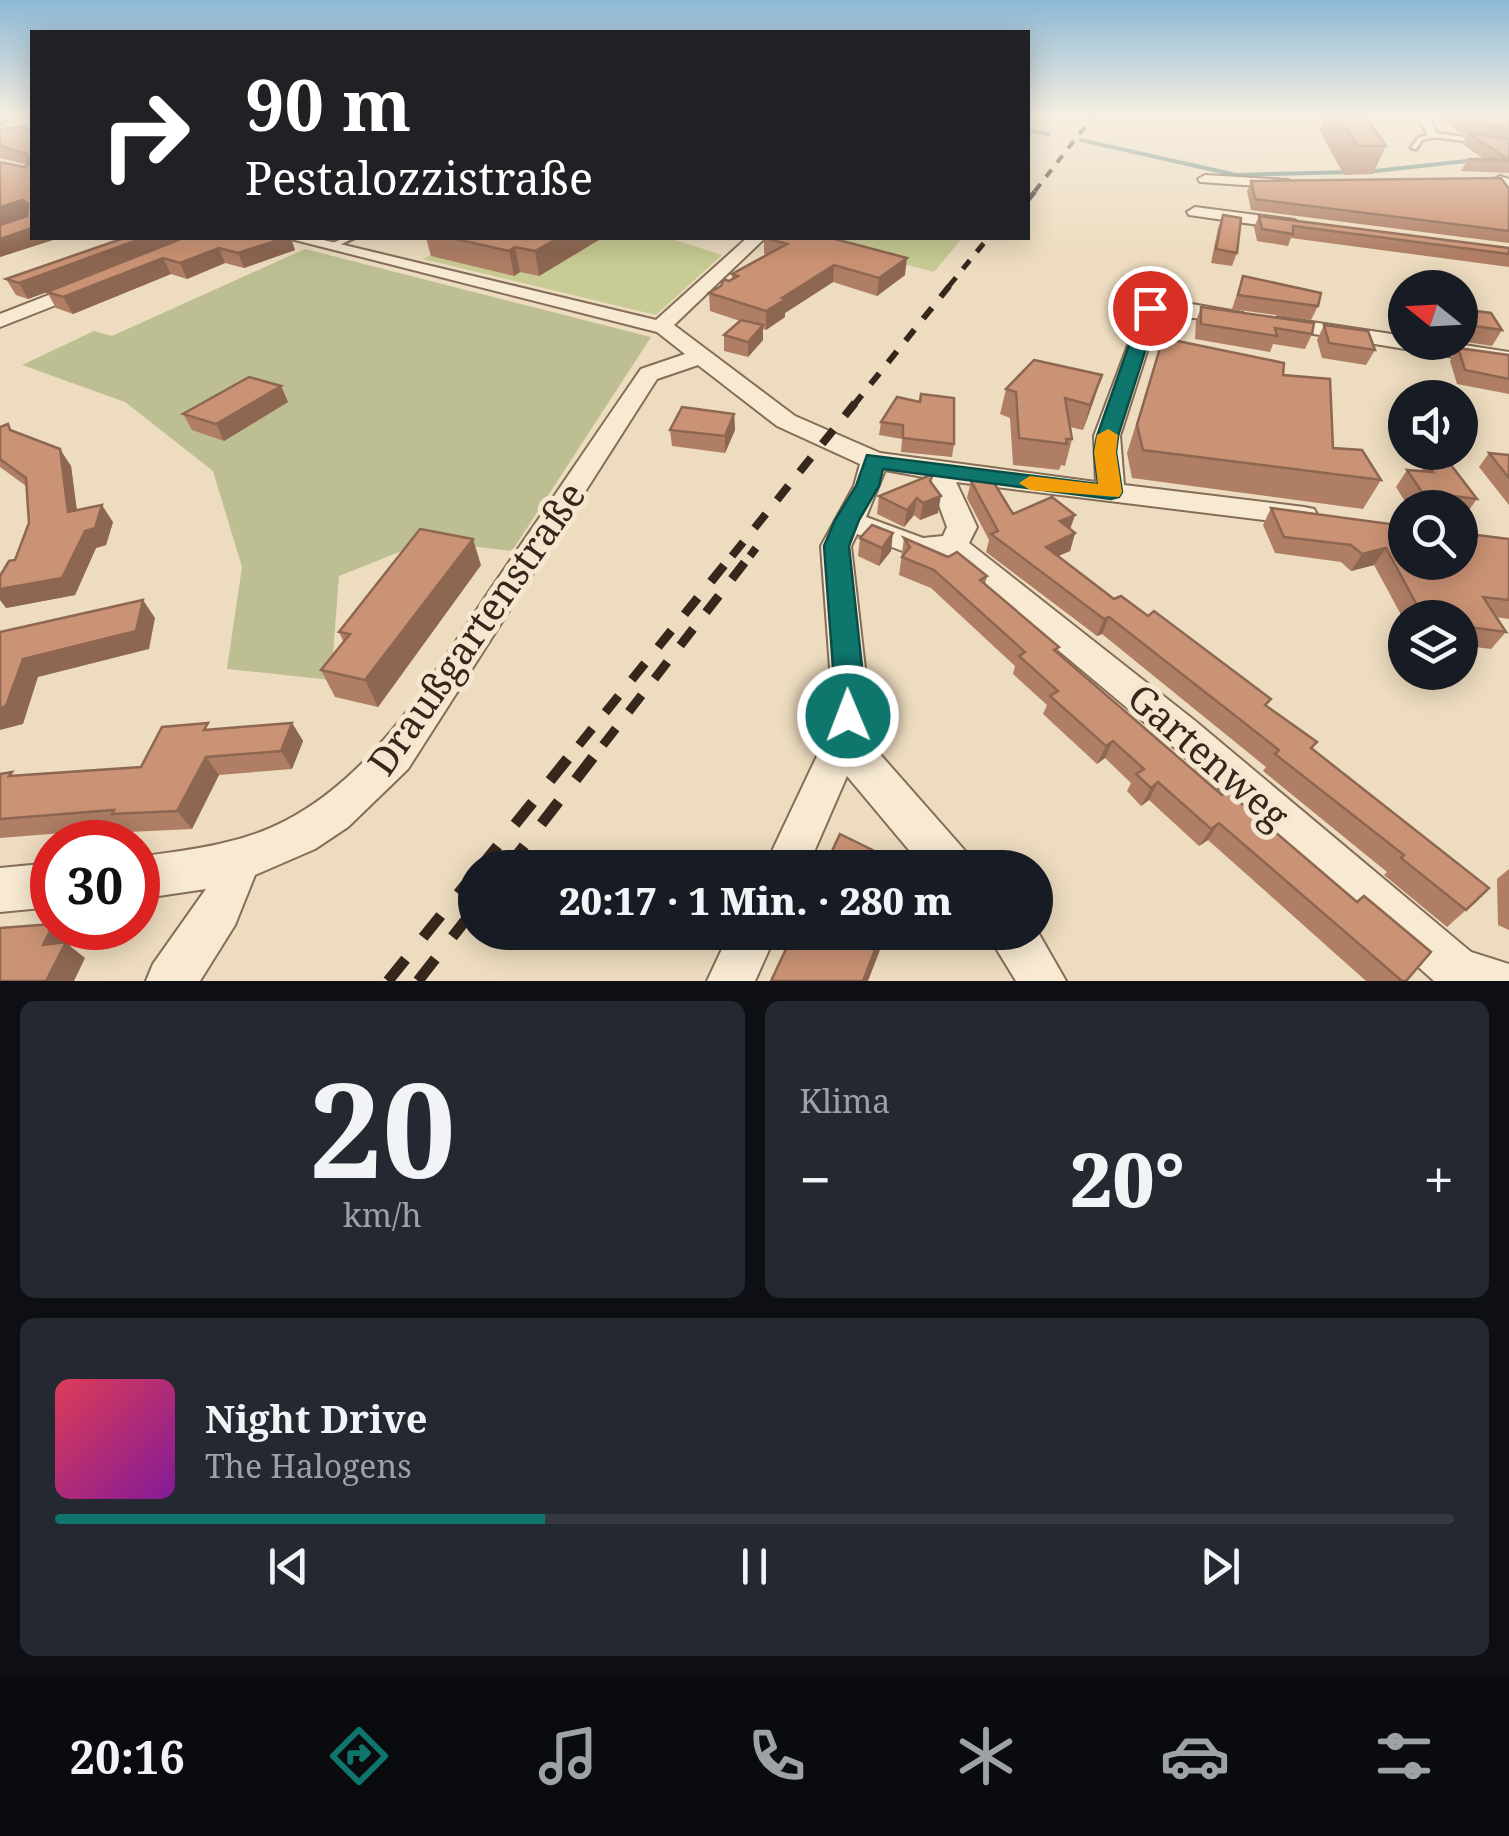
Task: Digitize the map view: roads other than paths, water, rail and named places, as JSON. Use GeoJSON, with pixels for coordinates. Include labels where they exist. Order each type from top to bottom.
{"type":"FeatureCollection","features":[{"type":"Feature","properties":{"kind":"street"},"geometry":{"type":"LineString","coordinates":[[1205,179],[1242,184],[1304,184]]}},
{"type":"Feature","properties":{"kind":"street"},"geometry":{"type":"LineString","coordinates":[[1195,212],[1321,229]]}},
{"type":"Feature","properties":{"kind":"street"},"geometry":{"type":"LineString","coordinates":[[660,327],[755,240]]}},
{"type":"Feature","properties":{"kind":"street"},"geometry":{"type":"LineString","coordinates":[[340,242],[660,327],[786,421],[874,460],[943,472],[1330,519]]}},
{"type":"Feature","properties":{"kind":"street"},"geometry":{"type":"LineString","coordinates":[[0,321],[105,279]]}},
{"type":"Feature","properties":{"kind":"street"},"geometry":{"type":"LineString","coordinates":[[1111,492],[1105,452],[1107,436],[1150,308],[1169,306],[1509,359]]}},
{"type":"Feature","properties":{"kind":"street","name":"Draußgartenstraße"},"geometry":{"type":"LineString","coordinates":[[160,876],[238,860],[313,828],[358,797],[422,720],[649,374],[702,356]]}},
{"type":"Feature","properties":{"kind":"street"},"geometry":{"type":"LineString","coordinates":[[793,850],[846,737],[850,695],[835,560],[847,520],[868,486],[874,460]]}},
{"type":"Feature","properties":{"kind":"street"},"geometry":{"type":"LineString","coordinates":[[847,520],[921,548],[953,546],[962,527],[942,484],[943,472]]}},
{"type":"Feature","properties":{"kind":"street","name":"Gartenweg"},"geometry":{"type":"LineString","coordinates":[[953,546],[1181,730],[1472,978]]}},
{"type":"Feature","properties":{"kind":"street"},"geometry":{"type":"LineString","coordinates":[[846,737],[856,758],[936,850]]}},
{"type":"Feature","properties":{"kind":"street"},"geometry":{"type":"LineString","coordinates":[[170,981],[206,938],[229,897],[238,860]]}},
{"type":"Feature","properties":{"kind":"street"},"geometry":{"type":"LineString","coordinates":[[0,890],[30,888]]}},
{"type":"Feature","properties":{"kind":"street"},"geometry":{"type":"LineString","coordinates":[[732,981],[746,950]]}},
{"type":"Feature","properties":{"kind":"street"},"geometry":{"type":"LineString","coordinates":[[1024,950],[1042,981]]}},
{"type":"Feature","properties":{"kind":"waterway"},"geometry":{"type":"LineString","coordinates":[[1173,161],[1236,175],[1352,172]]}},
{"type":"Feature","properties":{"kind":"waterway"},"geometry":{"type":"LineString","coordinates":[[1366,172],[1469,161]]}},
{"type":"Feature","properties":{"kind":"railway"},"geometry":{"type":"LineString","coordinates":[[1035,191],[1058,161]]}},
{"type":"Feature","properties":{"kind":"railway"},"geometry":{"type":"LineString","coordinates":[[1030,198],[1037,189]]}},
{"type":"Feature","properties":{"kind":"railway"},"geometry":{"type":"LineString","coordinates":[[949,286],[986,240]]}},
{"type":"Feature","properties":{"kind":"railway"},"geometry":{"type":"LineString","coordinates":[[853,406],[951,284]]}},
{"type":"Feature","properties":{"kind":"railway"},"geometry":{"type":"LineString","coordinates":[[732,556],[855,403]]}},
{"type":"Feature","properties":{"kind":"railway"},"geometry":{"type":"LineString","coordinates":[[750,556],[756,548]]}},
{"type":"Feature","properties":{"kind":"railway"},"geometry":{"type":"LineString","coordinates":[[579,745],[734,553]]}},
{"type":"Feature","properties":{"kind":"railway"},"geometry":{"type":"LineString","coordinates":[[603,745],[752,553]]}},
{"type":"Feature","properties":{"kind":"railway"},"geometry":{"type":"LineString","coordinates":[[494,850],[581,742]]}},
{"type":"Feature","properties":{"kind":"railway"},"geometry":{"type":"LineString","coordinates":[[521,850],[605,742]]}},
{"type":"Feature","properties":{"kind":"railway"},"geometry":{"type":"LineString","coordinates":[[388,981],[458,894]]}},
{"type":"Feature","properties":{"kind":"railway"},"geometry":{"type":"LineString","coordinates":[[418,981],[458,930]]}}]}
